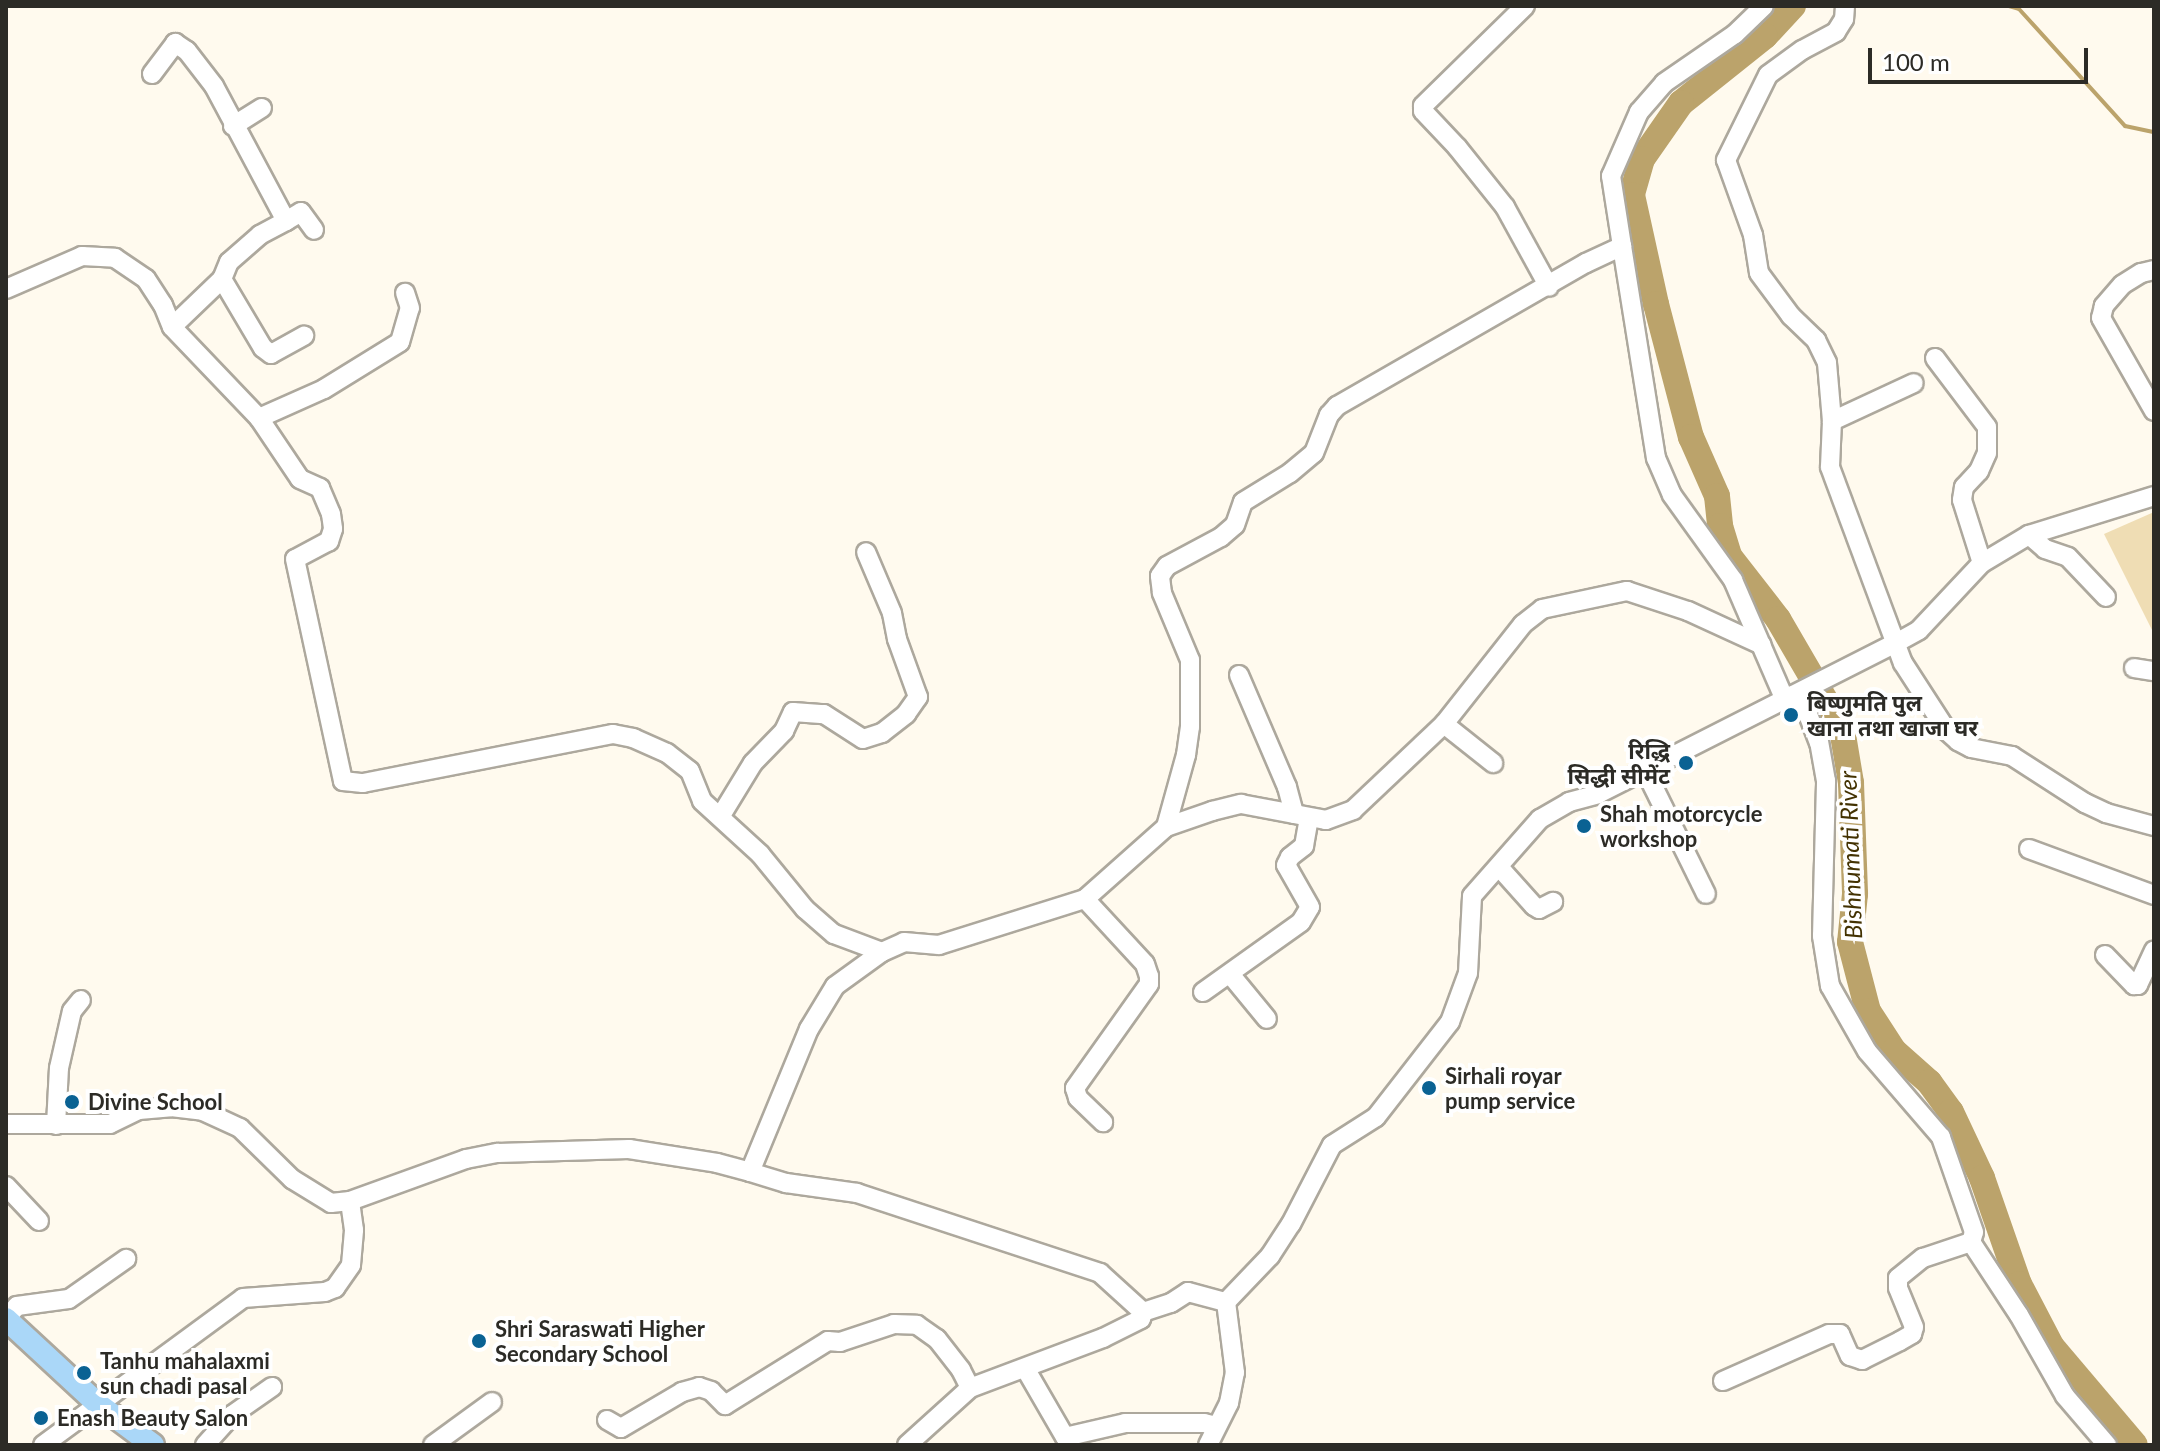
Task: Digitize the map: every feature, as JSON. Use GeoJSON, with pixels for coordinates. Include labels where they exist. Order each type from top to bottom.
{"type":"FeatureCollection","features":[{"type":"Feature","properties":{"kind":"main road"},"geometry":{"type":"LineString","coordinates":[[6,1319],[99,1405],[153,1445]]}},
{"type":"Feature","properties":{"kind":"street"},"geometry":{"type":"LineString","coordinates":[[1525,6],[1423,106],[1423,111],[1505,207],[1549,287]]}},
{"type":"Feature","properties":{"kind":"street"},"geometry":{"type":"LineString","coordinates":[[1845,6],[1844,19],[1836,32],[1802,50],[1768,75],[1726,160],[1753,235],[1759,273],[1791,316],[1816,340],[1827,363],[1832,421],[1830,467],[1903,663],[1933,710],[1958,741],[1971,748],[2012,756],[2085,803],[2106,813],[2154,826]]}},
{"type":"Feature","properties":{"kind":"street"},"geometry":{"type":"LineString","coordinates":[[1760,8],[1735,34],[1664,83],[1639,112],[1611,176],[1656,458],[1672,495],[1733,580],[1762,645],[1808,714],[1819,743],[1826,781],[1822,936],[1830,986],[1867,1051],[1941,1137],[1972,1220],[1971,1242],[2019,1315],[2065,1396],[2107,1445]]}},
{"type":"Feature","properties":{"kind":"street"},"geometry":{"type":"LineString","coordinates":[[152,74],[178,44],[206,73],[286,221]]}},
{"type":"Feature","properties":{"kind":"street"},"geometry":{"type":"LineString","coordinates":[[233,126],[262,108]]}},
{"type":"Feature","properties":{"kind":"street"},"geometry":{"type":"LineString","coordinates":[[172,327],[222,279],[229,262],[260,235],[301,212],[314,230]]}},
{"type":"Feature","properties":{"kind":"street"},"geometry":{"type":"LineString","coordinates":[[1166,827],[1186,755],[1190,727],[1190,660],[1162,593],[1160,576],[1167,566],[1221,537],[1235,525],[1243,502],[1290,473],[1314,453],[1329,415],[1337,406],[1586,263],[1622,246]]}},
{"type":"Feature","properties":{"kind":"street"},"geometry":{"type":"LineString","coordinates":[[6,289],[82,256],[115,258],[146,279],[163,305],[172,327],[259,418],[300,479],[320,488],[331,514],[333,529],[329,541],[295,559],[343,781],[363,783],[613,734],[633,738],[667,753],[690,771],[702,801],[760,854],[805,909],[834,934],[882,952]]}},
{"type":"Feature","properties":{"kind":"street"},"geometry":{"type":"LineString","coordinates":[[2154,270],[2122,285],[2104,306],[2101,318],[2154,411]]}},
{"type":"Feature","properties":{"kind":"street"},"geometry":{"type":"LineString","coordinates":[[222,279],[263,348],[271,354],[304,336]]}},
{"type":"Feature","properties":{"kind":"street"},"geometry":{"type":"LineString","coordinates":[[259,418],[324,389],[400,342],[410,308],[405,293]]}},
{"type":"Feature","properties":{"kind":"street"},"geometry":{"type":"LineString","coordinates":[[1935,358],[1987,427],[1987,453],[1979,471],[1964,487],[1962,500],[1982,563]]}},
{"type":"Feature","properties":{"kind":"street"},"geometry":{"type":"LineString","coordinates":[[1832,421],[1914,383]]}},
{"type":"Feature","properties":{"kind":"street"},"geometry":{"type":"LineString","coordinates":[[1226,1302],[1270,1256],[1332,1145],[1384,1110],[1450,1022],[1468,973],[1472,896],[1540,819],[1569,802],[1598,794],[1850,668],[1919,630],[1982,563],[2029,535],[2154,496]]}},
{"type":"Feature","properties":{"kind":"street"},"geometry":{"type":"LineString","coordinates":[[2029,535],[2045,549],[2068,557],[2106,597]]}},
{"type":"Feature","properties":{"kind":"street"},"geometry":{"type":"LineString","coordinates":[[720,817],[753,763],[784,731],[793,712],[824,714],[863,739],[882,733],[906,714],[918,697],[897,639],[892,613],[866,552]]}},
{"type":"Feature","properties":{"kind":"street"},"geometry":{"type":"LineString","coordinates":[[750,1172],[809,1029],[835,986],[882,952],[904,942],[939,945],[1085,899],[1166,827],[1241,804],[1326,820],[1353,810],[1444,724],[1523,624],[1542,609],[1627,591],[1688,611],[1762,645]]}},
{"type":"Feature","properties":{"kind":"street"},"geometry":{"type":"LineString","coordinates":[[2134,668],[2154,671]]}},
{"type":"Feature","properties":{"kind":"street"},"geometry":{"type":"LineString","coordinates":[[1203,992],[1301,922],[1310,907],[1286,865],[1304,846],[1301,816],[1239,675]]}},
{"type":"Feature","properties":{"kind":"street"},"geometry":{"type":"LineString","coordinates":[[1444,724],[1493,763]]}},
{"type":"Feature","properties":{"kind":"street"},"geometry":{"type":"LineString","coordinates":[[1645,770],[1706,894]]}},
{"type":"Feature","properties":{"kind":"street"},"geometry":{"type":"LineString","coordinates":[[2029,849],[2154,895]]}},
{"type":"Feature","properties":{"kind":"street"},"geometry":{"type":"LineString","coordinates":[[1499,867],[1534,906],[1539,909],[1553,902]]}},
{"type":"Feature","properties":{"kind":"street"},"geometry":{"type":"LineString","coordinates":[[1085,899],[1145,964],[1149,976],[1149,984],[1075,1088],[1078,1098],[1103,1122]]}},
{"type":"Feature","properties":{"kind":"street"},"geometry":{"type":"LineString","coordinates":[[2105,955],[2134,985],[2138,985],[2154,951]]}},
{"type":"Feature","properties":{"kind":"street"},"geometry":{"type":"LineString","coordinates":[[1230,974],[1267,1019]]}},
{"type":"Feature","properties":{"kind":"street"},"geometry":{"type":"LineString","coordinates":[[56,1125],[59,1068],[72,1011],[81,1000]]}},
{"type":"Feature","properties":{"kind":"street"},"geometry":{"type":"LineString","coordinates":[[6,1124],[110,1124],[139,1110],[171,1107],[203,1111],[240,1128],[292,1179],[313,1195],[331,1203],[350,1201],[466,1159],[498,1153],[629,1149],[717,1163],[786,1183],[857,1193],[1100,1273],[1143,1312]]}},
{"type":"Feature","properties":{"kind":"street"},"geometry":{"type":"LineString","coordinates":[[6,1186],[39,1221]]}},
{"type":"Feature","properties":{"kind":"street"},"geometry":{"type":"LineString","coordinates":[[43,1445],[157,1358],[243,1298],[325,1292],[335,1288],[351,1265],[354,1230],[350,1201]]}},
{"type":"Feature","properties":{"kind":"street"},"geometry":{"type":"LineString","coordinates":[[1723,1381],[1829,1334],[1840,1334],[1850,1356],[1862,1360],[1900,1341],[1912,1334],[1914,1327],[1898,1288],[1898,1278],[1923,1258],[1971,1242]]}},
{"type":"Feature","properties":{"kind":"street"},"geometry":{"type":"LineString","coordinates":[[6,1319],[17,1306],[69,1299],[126,1259]]}},
{"type":"Feature","properties":{"kind":"street"},"geometry":{"type":"LineString","coordinates":[[1143,1312],[1188,1292],[1226,1302]]}},
{"type":"Feature","properties":{"kind":"street"},"geometry":{"type":"LineString","coordinates":[[1208,1445],[1229,1403],[1235,1373],[1226,1302]]}},
{"type":"Feature","properties":{"kind":"street"},"geometry":{"type":"LineString","coordinates":[[907,1445],[970,1388],[1127,1327],[1141,1319],[1143,1312]]}},
{"type":"Feature","properties":{"kind":"street"},"geometry":{"type":"LineString","coordinates":[[607,1420],[621,1428],[682,1392],[699,1387],[711,1391],[725,1405],[828,1341],[840,1342],[894,1324],[917,1325],[937,1339],[961,1370],[970,1388]]}},
{"type":"Feature","properties":{"kind":"street"},"geometry":{"type":"LineString","coordinates":[[1025,1368],[1065,1437],[1078,1441],[1125,1423],[1204,1423],[1217,1426]]}},
{"type":"Feature","properties":{"kind":"street"},"geometry":{"type":"LineString","coordinates":[[205,1445],[232,1415],[272,1387]]}},
{"type":"Feature","properties":{"kind":"street"},"geometry":{"type":"LineString","coordinates":[[433,1445],[492,1402]]}},
{"type":"Feature","properties":{"kind":"shaded area"},"geometry":{"type":"Polygon","coordinates":[[[2154,512],[2154,634],[2104,534],[2154,512]]]}},
{"type":"Feature","properties":{"kind":"waterway","name":"Bishnumati River"},"geometry":{"type":"LineString","coordinates":[[1793,6],[1765,36],[1681,103],[1642,159],[1632,195],[1656,304],[1691,437],[1717,496],[1720,526],[1729,556],[1778,619],[1842,729],[1851,783],[1855,894],[1850,942],[1868,1011],[1894,1051],[1929,1082],[1951,1112],[1982,1178],[2019,1284],[2052,1347],[2135,1445]]}},
{"type":"Feature","properties":{"kind":"waterway"},"geometry":{"type":"LineString","coordinates":[[2009,6],[2019,9],[2125,126],[2154,132]]}},
{"type":"Feature","properties":{"kind":"place","name":"बिष्णुमति पुल खाना तथा खाजा घर"},"geometry":{"type":"Point","coordinates":[1791,715]}},
{"type":"Feature","properties":{"kind":"place","name":"रिद्धि सिद्धी सीमेंट"},"geometry":{"type":"Point","coordinates":[1686,763]}},
{"type":"Feature","properties":{"kind":"place","name":"Shah motorcycle workshop"},"geometry":{"type":"Point","coordinates":[1584,826]}},
{"type":"Feature","properties":{"kind":"place","name":"Sirhali royar pump service"},"geometry":{"type":"Point","coordinates":[1429,1088]}},
{"type":"Feature","properties":{"kind":"place","name":"Divine School"},"geometry":{"type":"Point","coordinates":[72,1102]}},
{"type":"Feature","properties":{"kind":"place","name":"Shri Saraswati Higher Secondary School"},"geometry":{"type":"Point","coordinates":[479,1341]}},
{"type":"Feature","properties":{"kind":"place","name":"Tanhu mahalaxmi sun chadi pasal"},"geometry":{"type":"Point","coordinates":[84,1373]}},
{"type":"Feature","properties":{"kind":"place","name":"Enash Beauty Salon"},"geometry":{"type":"Point","coordinates":[41,1418]}}]}
